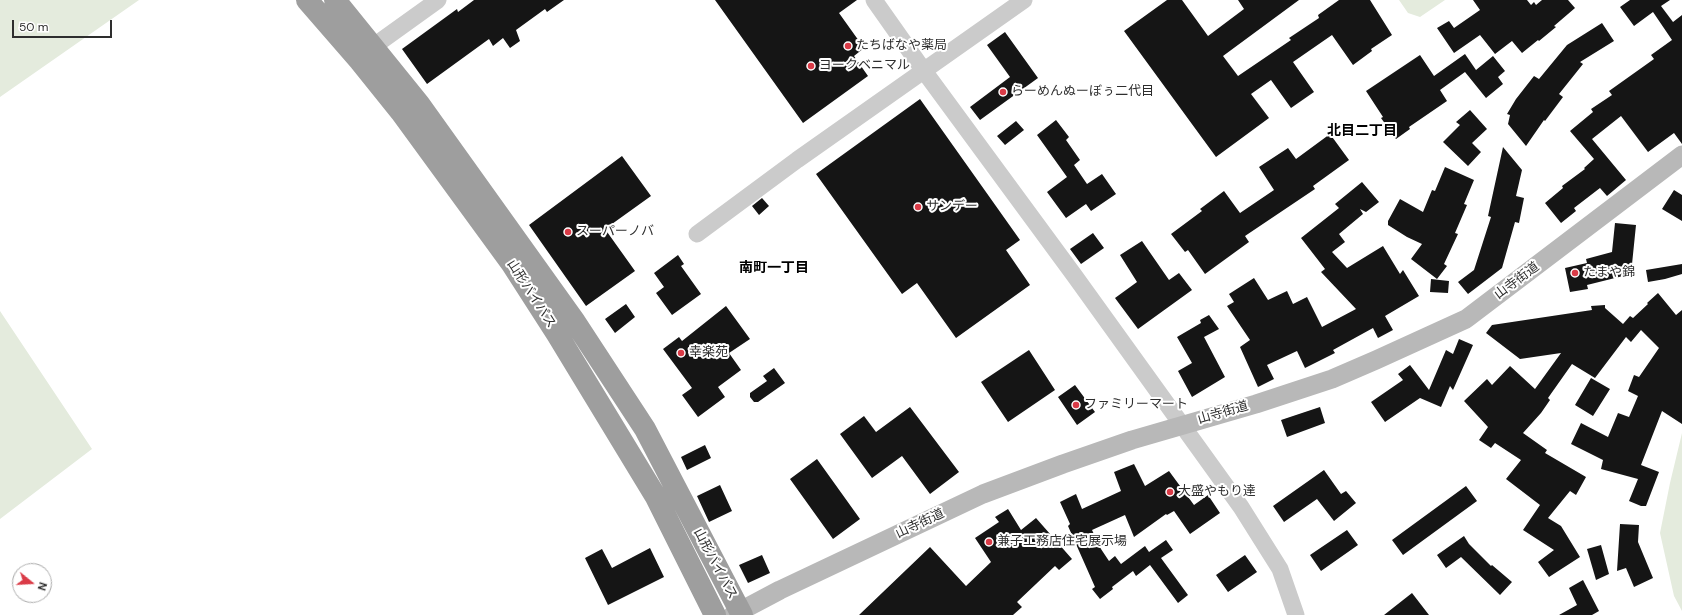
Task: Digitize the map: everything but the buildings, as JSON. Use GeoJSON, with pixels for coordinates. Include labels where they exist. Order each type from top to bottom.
{"type":"FeatureCollection","features":[{"type":"Feature","properties":{"kind":"highway","name":"山形バイパス"},"geometry":{"type":"LineString","coordinates":[[307,0],[360,61],[401,112],[512,264],[557,334],[656,497],[714,615]]}},
{"type":"Feature","properties":{"kind":"highway","name":"山形バイパス"},"geometry":{"type":"LineString","coordinates":[[335,0],[374,46],[446,141],[579,328],[644,429],[738,614]]}},
{"type":"Feature","properties":{"kind":"main road","name":"山寺街道"},"geometry":{"type":"LineString","coordinates":[[738,614],[780,590],[983,494],[1132,440],[1332,379],[1402,349],[1466,318],[1682,156]]}},
{"type":"Feature","properties":{"kind":"street"},"geometry":{"type":"LineString","coordinates":[[374,46],[438,0]]}},
{"type":"Feature","properties":{"kind":"street"},"geometry":{"type":"LineString","coordinates":[[874,0],[924,72],[1088,295],[1181,426],[1241,507],[1280,569],[1296,615]]}},
{"type":"Feature","properties":{"kind":"street"},"geometry":{"type":"LineString","coordinates":[[697,234],[791,164],[924,72],[1024,0]]}},
{"type":"Feature","properties":{"kind":"shaded area"},"geometry":{"type":"Polygon","coordinates":[[[0,0],[139,0],[0,97],[0,0]]]}},
{"type":"Feature","properties":{"kind":"shaded area"},"geometry":{"type":"Polygon","coordinates":[[[1399,0],[1445,0],[1420,17],[1408,13],[1399,0]]]}},
{"type":"Feature","properties":{"kind":"shaded area"},"geometry":{"type":"Polygon","coordinates":[[[0,311],[92,449],[0,519],[0,311]]]}},
{"type":"Feature","properties":{"kind":"shaded area"},"geometry":{"type":"Polygon","coordinates":[[[1682,433],[1682,611],[1674,596],[1660,533],[1682,433]]]}},
{"type":"Feature","properties":{"kind":"place","name":"たちばなや薬局"},"geometry":{"type":"Point","coordinates":[848,46]}},
{"type":"Feature","properties":{"kind":"place","name":"ヨークベニマル"},"geometry":{"type":"Point","coordinates":[811,66]}},
{"type":"Feature","properties":{"kind":"place","name":"らーめんぬーぼぅ二代目"},"geometry":{"type":"Point","coordinates":[1003,92]}},
{"type":"Feature","properties":{"kind":"place","name":"サンデー"},"geometry":{"type":"Point","coordinates":[918,207]}},
{"type":"Feature","properties":{"kind":"place","name":"スーパーノバ"},"geometry":{"type":"Point","coordinates":[568,232]}},
{"type":"Feature","properties":{"kind":"place","name":"たまや錦"},"geometry":{"type":"Point","coordinates":[1575,273]}},
{"type":"Feature","properties":{"kind":"place","name":"幸楽苑"},"geometry":{"type":"Point","coordinates":[681,353]}},
{"type":"Feature","properties":{"kind":"place","name":"ファミリーマート"},"geometry":{"type":"Point","coordinates":[1076,405]}},
{"type":"Feature","properties":{"kind":"place","name":"大盛やもり達"},"geometry":{"type":"Point","coordinates":[1170,492]}},
{"type":"Feature","properties":{"kind":"place","name":"兼子工務店住宅展示場"},"geometry":{"type":"Point","coordinates":[989,542]}},
{"type":"Feature","properties":{"kind":"district","name":"北目二丁目"},"geometry":{"type":"Point","coordinates":[1362,131]}},
{"type":"Feature","properties":{"kind":"district","name":"南町一丁目"},"geometry":{"type":"Point","coordinates":[774,268]}}]}
